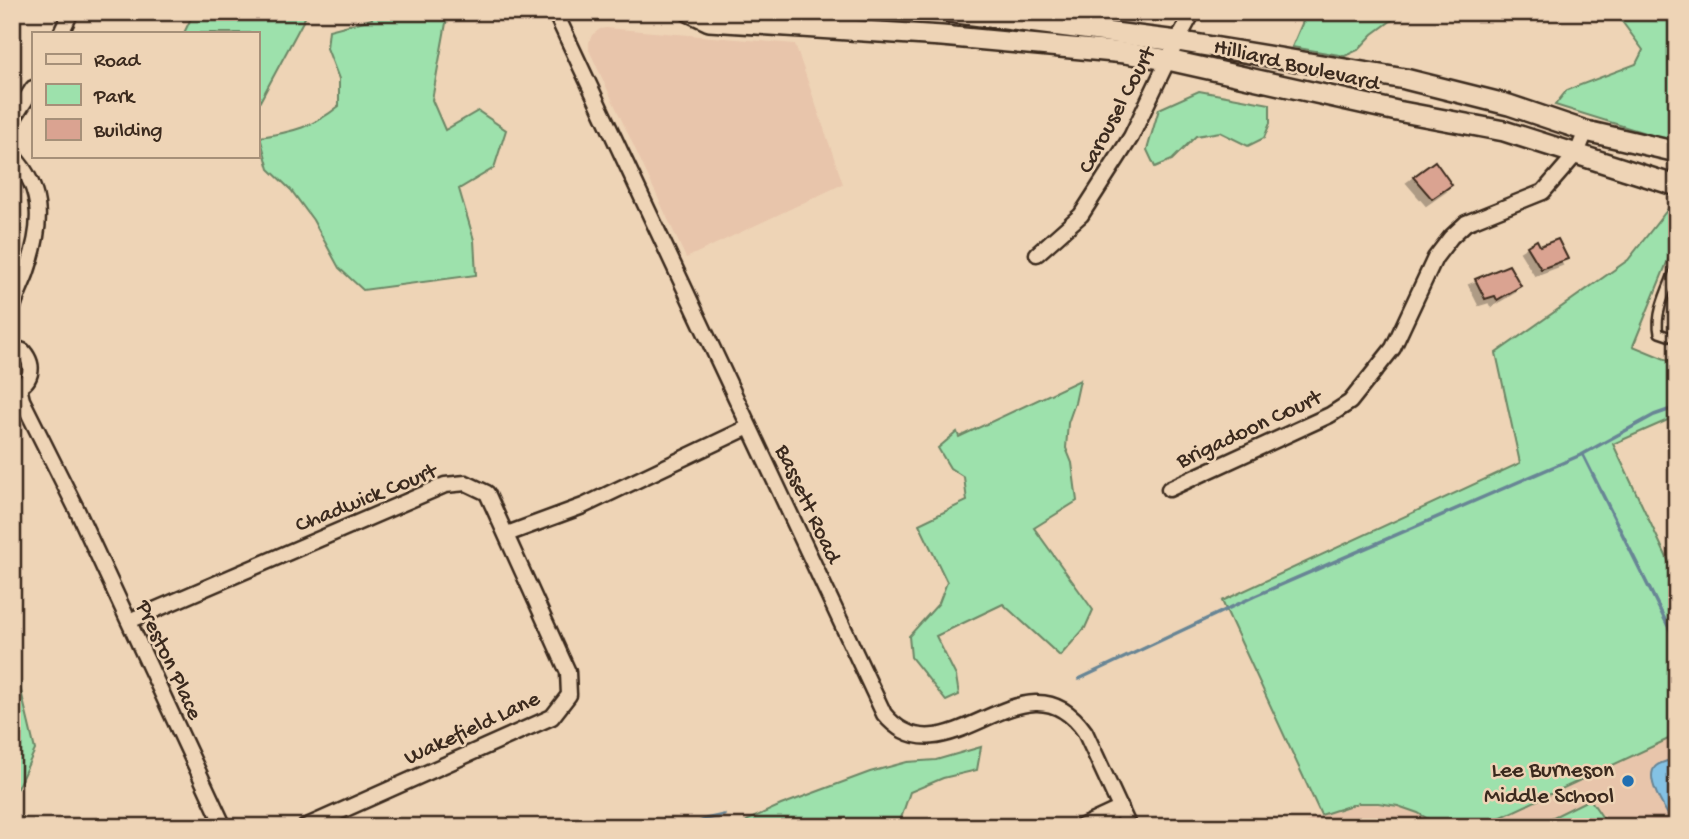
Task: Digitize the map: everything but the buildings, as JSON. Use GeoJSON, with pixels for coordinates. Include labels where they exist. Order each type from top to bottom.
{"type":"FeatureCollection","features":[{"type":"Feature","properties":{"kind":"main road","name":"Hilliard Boulevard"},"geometry":{"type":"LineString","coordinates":[[690,12],[709,21],[942,36],[1125,53],[1173,49],[1397,111],[1504,131],[1677,186]]}},
{"type":"Feature","properties":{"kind":"main road","name":"Hilliard Boulevard"},"geometry":{"type":"LineString","coordinates":[[949,12],[1173,49],[1405,79],[1509,106],[1586,131],[1677,152]]}},
{"type":"Feature","properties":{"kind":"street"},"geometry":{"type":"LineString","coordinates":[[61,32],[71,12]]}},
{"type":"Feature","properties":{"kind":"street","name":"Bassett Road"},"geometry":{"type":"LineString","coordinates":[[555,12],[876,700],[888,719],[911,735],[932,737],[955,731],[1018,705],[1035,702],[1053,705],[1072,717],[1085,732],[1129,827]]}},
{"type":"Feature","properties":{"kind":"street","name":"Carousel Court"},"geometry":{"type":"LineString","coordinates":[[1037,254],[1081,215],[1131,137],[1193,12]]}},
{"type":"Feature","properties":{"kind":"street"},"geometry":{"type":"LineString","coordinates":[[12,121],[32,90]]}},
{"type":"Feature","properties":{"kind":"street","name":"Brigadoon Court"},"geometry":{"type":"LineString","coordinates":[[1169,489],[1331,415],[1350,402],[1392,348],[1435,258],[1451,237],[1466,223],[1543,192],[1577,153],[1586,131]]}},
{"type":"Feature","properties":{"kind":"street"},"geometry":{"type":"LineString","coordinates":[[12,155],[22,165],[30,180],[39,207],[37,236],[12,311]]}},
{"type":"Feature","properties":{"kind":"street"},"geometry":{"type":"LineString","coordinates":[[12,347],[23,351],[31,365],[29,379],[16,388]]}},
{"type":"Feature","properties":{"kind":"street","name":"Preston Place"},"geometry":{"type":"LineString","coordinates":[[16,388],[77,510],[224,827]]}},
{"type":"Feature","properties":{"kind":"street"},"geometry":{"type":"LineString","coordinates":[[507,534],[583,506],[749,426]]}},
{"type":"Feature","properties":{"kind":"street","name":"Chadwick Court"},"geometry":{"type":"LineString","coordinates":[[129,621],[444,485],[466,483],[487,493],[507,534]]}},
{"type":"Feature","properties":{"kind":"street","name":"Wakefield Lane"},"geometry":{"type":"LineString","coordinates":[[305,827],[552,717],[569,695],[568,672],[507,534]]}},
{"type":"Feature","properties":{"kind":"street"},"geometry":{"type":"LineString","coordinates":[[1080,827],[1121,808]]}},
{"type":"Feature","properties":{"kind":"lane"},"geometry":{"type":"LineString","coordinates":[[1676,267],[1658,318],[1659,333],[1677,339]]}},
{"type":"Feature","properties":{"kind":"shaded area"},"geometry":{"type":"Polygon","coordinates":[[[606,28],[795,44],[843,184],[686,258],[589,50],[592,35],[606,28]]]}},
{"type":"Feature","properties":{"kind":"shaded area","name":"Lee Burneson Middle School"},"geometry":{"type":"Polygon","coordinates":[[[1677,735],[1677,827],[1480,827],[1677,735]]]}},
{"type":"Feature","properties":{"kind":"shaded area","name":"Lee Burneson Middle School"},"geometry":{"type":"Polygon","coordinates":[[[1358,803],[1398,806],[1418,813],[1441,827],[1294,827],[1358,803]]]}},
{"type":"Feature","properties":{"kind":"green space"},"geometry":{"type":"Polygon","coordinates":[[[194,12],[308,12],[259,103],[259,32],[184,32],[194,12]]]}},
{"type":"Feature","properties":{"kind":"green space"},"geometry":{"type":"Polygon","coordinates":[[[372,12],[448,12],[432,100],[445,130],[478,111],[506,130],[494,168],[459,189],[474,240],[476,275],[363,290],[339,268],[313,220],[291,190],[269,169],[260,137],[302,127],[339,106],[339,79],[327,48],[329,30],[372,19],[372,12]]]}},
{"type":"Feature","properties":{"kind":"green space"},"geometry":{"type":"Polygon","coordinates":[[[1307,12],[1403,12],[1373,34],[1358,50],[1345,56],[1292,47],[1307,12]]]}},
{"type":"Feature","properties":{"kind":"green space"},"geometry":{"type":"Polygon","coordinates":[[[1615,12],[1677,12],[1677,143],[1555,105],[1567,90],[1636,64],[1643,50],[1615,12]]]}},
{"type":"Feature","properties":{"kind":"green space"},"geometry":{"type":"Polygon","coordinates":[[[1199,91],[1270,104],[1270,123],[1264,138],[1248,146],[1220,132],[1196,136],[1172,160],[1155,167],[1147,150],[1159,109],[1199,91]]]}},
{"type":"Feature","properties":{"kind":"green space"},"geometry":{"type":"Polygon","coordinates":[[[1675,200],[1677,238],[1633,346],[1677,364],[1677,416],[1613,444],[1677,579],[1677,735],[1480,827],[1441,827],[1418,813],[1378,803],[1358,803],[1321,815],[1222,601],[1520,463],[1496,353],[1628,260],[1675,200]]]}},
{"type":"Feature","properties":{"kind":"green space"},"geometry":{"type":"Polygon","coordinates":[[[1080,380],[1068,423],[1066,448],[1072,463],[1077,501],[1034,528],[1093,610],[1085,628],[1060,656],[1003,604],[936,636],[956,676],[959,695],[946,701],[911,657],[909,636],[939,603],[947,582],[919,524],[967,501],[964,477],[950,468],[938,448],[957,432],[959,437],[1080,380]]]}},
{"type":"Feature","properties":{"kind":"green space"},"geometry":{"type":"Polygon","coordinates":[[[12,653],[35,750],[12,799],[12,653]]]}},
{"type":"Feature","properties":{"kind":"green space"},"geometry":{"type":"Polygon","coordinates":[[[981,747],[977,770],[943,778],[910,792],[898,827],[740,827],[748,820],[781,805],[870,772],[907,762],[936,760],[981,747]]]}},
{"type":"Feature","properties":{"kind":"green space"},"geometry":{"type":"Polygon","coordinates":[[[1590,799],[1609,827],[1533,827],[1590,799]]]}},
{"type":"Feature","properties":{"kind":"water"},"geometry":{"type":"Polygon","coordinates":[[[1677,758],[1676,827],[1658,797],[1652,779],[1656,766],[1677,758]]]}},
{"type":"Feature","properties":{"kind":"waterway"},"geometry":{"type":"LineString","coordinates":[[1079,679],[1255,596],[1583,454],[1654,415],[1677,407]]}},
{"type":"Feature","properties":{"kind":"waterway"},"geometry":{"type":"LineString","coordinates":[[1583,455],[1677,644]]}},
{"type":"Feature","properties":{"kind":"waterway"},"geometry":{"type":"LineString","coordinates":[[689,827],[724,815]]}},
{"type":"Feature","properties":{"kind":"place","name":"Lee Burneson Middle School"},"geometry":{"type":"Point","coordinates":[1628,781]}}]}
